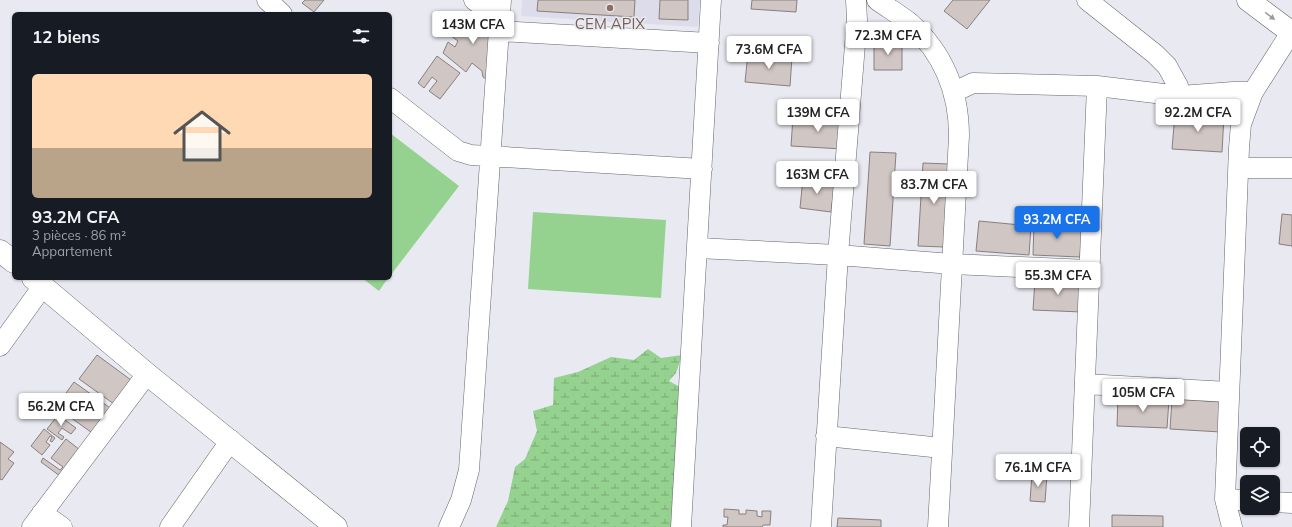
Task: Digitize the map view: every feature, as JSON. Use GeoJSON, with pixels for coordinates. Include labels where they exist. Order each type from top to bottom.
{"type":"FeatureCollection","features":[{"type":"Feature","properties":{"kind":"main road"},"geometry":{"type":"LineString","coordinates":[[1248,0],[1292,32]]}},
{"type":"Feature","properties":{"kind":"main road"},"geometry":{"type":"LineString","coordinates":[[0,251],[12,260]]}},
{"type":"Feature","properties":{"kind":"main road"},"geometry":{"type":"LineString","coordinates":[[38,282],[147,374],[231,440],[336,527]]}},
{"type":"Feature","properties":{"kind":"street"},"geometry":{"type":"LineString","coordinates":[[267,0],[280,12]]}},
{"type":"Feature","properties":{"kind":"street"},"geometry":{"type":"LineString","coordinates":[[474,0],[500,17],[709,44]]}},
{"type":"Feature","properties":{"kind":"street"},"geometry":{"type":"LineString","coordinates":[[681,527],[711,0]]}},
{"type":"Feature","properties":{"kind":"street"},"geometry":{"type":"LineString","coordinates":[[822,527],[826,436],[838,255],[857,20],[856,0]]}},
{"type":"Feature","properties":{"kind":"street"},"geometry":{"type":"LineString","coordinates":[[877,0],[909,23],[925,38],[942,61],[954,92],[959,117],[938,527]]}},
{"type":"Feature","properties":{"kind":"street"},"geometry":{"type":"LineString","coordinates":[[1087,0],[1155,54],[1167,66],[1178,86],[1180,96]]}},
{"type":"Feature","properties":{"kind":"street"},"geometry":{"type":"LineString","coordinates":[[449,527],[462,500],[469,470],[500,17]]}},
{"type":"Feature","properties":{"kind":"street"},"geometry":{"type":"LineString","coordinates":[[1232,527],[1224,499],[1241,124],[1253,92],[1292,32]]}},
{"type":"Feature","properties":{"kind":"street"},"geometry":{"type":"LineString","coordinates":[[954,92],[973,83],[1097,86],[1180,96],[1253,92]]}},
{"type":"Feature","properties":{"kind":"street"},"geometry":{"type":"LineString","coordinates":[[1079,527],[1097,86]]}},
{"type":"Feature","properties":{"kind":"street"},"geometry":{"type":"LineString","coordinates":[[392,100],[458,151],[471,155],[702,169]]}},
{"type":"Feature","properties":{"kind":"street"},"geometry":{"type":"LineString","coordinates":[[1239,168],[1292,168]]}},
{"type":"Feature","properties":{"kind":"street"},"geometry":{"type":"LineString","coordinates":[[697,248],[838,255],[952,264],[1089,270]]}},
{"type":"Feature","properties":{"kind":"street"},"geometry":{"type":"LineString","coordinates":[[0,346],[38,282]]}},
{"type":"Feature","properties":{"kind":"street"},"geometry":{"type":"LineString","coordinates":[[62,527],[37,520],[147,374]]}},
{"type":"Feature","properties":{"kind":"street"},"geometry":{"type":"LineString","coordinates":[[1085,384],[1229,392]]}},
{"type":"Feature","properties":{"kind":"street"},"geometry":{"type":"LineString","coordinates":[[826,436],[942,448]]}},
{"type":"Feature","properties":{"kind":"street"},"geometry":{"type":"LineString","coordinates":[[170,527],[231,440]]}},
{"type":"Feature","properties":{"kind":"street"},"geometry":{"type":"LineString","coordinates":[[1224,499],[1240,500]]}},
{"type":"Feature","properties":{"kind":"street"},"geometry":{"type":"LineString","coordinates":[[1280,502],[1292,503]]}},
{"type":"Feature","properties":{"kind":"shaded area","name":"CEM APIX"},"geometry":{"type":"Polygon","coordinates":[[[522,0],[700,0],[698,27],[521,16],[522,0]]]}},
{"type":"Feature","properties":{"kind":"green space"},"geometry":{"type":"Polygon","coordinates":[[[392,135],[459,186],[392,273],[392,135]]]}},
{"type":"Feature","properties":{"kind":"green space"},"geometry":{"type":"Polygon","coordinates":[[[533,212],[666,220],[661,298],[528,289],[533,212]]]}},
{"type":"Feature","properties":{"kind":"green space"},"geometry":{"type":"Polygon","coordinates":[[[365,280],[387,280],[379,291],[365,280]]]}},
{"type":"Feature","properties":{"kind":"green space"},"geometry":{"type":"Polygon","coordinates":[[[648,349],[661,358],[682,355],[676,373],[669,381],[682,388],[673,527],[496,527],[508,501],[515,467],[525,459],[537,431],[533,411],[553,405],[554,378],[578,372],[611,357],[634,360],[648,349]]]}},
{"type":"Feature","properties":{"kind":"building"},"geometry":{"type":"Polygon","coordinates":[[[305,0],[324,0],[314,12],[302,3],[305,0]]]}},
{"type":"Feature","properties":{"kind":"building"},"geometry":{"type":"Polygon","coordinates":[[[538,0],[635,0],[634,17],[537,11],[538,0]]]}},
{"type":"Feature","properties":{"kind":"building"},"geometry":{"type":"Polygon","coordinates":[[[660,0],[688,0],[688,20],[659,19],[660,0]]]}},
{"type":"Feature","properties":{"kind":"building"},"geometry":{"type":"Polygon","coordinates":[[[752,0],[797,0],[796,12],[751,9],[752,0]]]}},
{"type":"Feature","properties":{"kind":"building"},"geometry":{"type":"Polygon","coordinates":[[[953,0],[990,0],[967,29],[944,11],[953,0]]]}},
{"type":"Feature","properties":{"kind":"building"},"geometry":{"type":"Polygon","coordinates":[[[470,11],[476,16],[468,28],[478,33],[479,31],[476,28],[484,14],[494,24],[489,81],[483,77],[482,71],[472,63],[466,72],[443,53],[448,42],[455,47],[458,41],[451,36],[470,11]]]}},
{"type":"Feature","properties":{"kind":"building"},"geometry":{"type":"Polygon","coordinates":[[[874,41],[902,41],[902,70],[874,70],[874,41]]]}},
{"type":"Feature","properties":{"kind":"building"},"geometry":{"type":"Polygon","coordinates":[[[748,53],[792,57],[790,86],[745,82],[748,53]]]}},
{"type":"Feature","properties":{"kind":"building"},"geometry":{"type":"Polygon","coordinates":[[[437,56],[460,73],[440,99],[429,91],[437,81],[432,77],[424,88],[418,83],[437,56]]]}},
{"type":"Feature","properties":{"kind":"building"},"geometry":{"type":"Polygon","coordinates":[[[1175,113],[1224,116],[1222,152],[1172,149],[1175,113]]]}},
{"type":"Feature","properties":{"kind":"building"},"geometry":{"type":"Polygon","coordinates":[[[793,117],[844,119],[842,149],[791,146],[793,117]]]}},
{"type":"Feature","properties":{"kind":"building"},"geometry":{"type":"Polygon","coordinates":[[[870,152],[896,153],[890,246],[864,244],[870,152]]]}},
{"type":"Feature","properties":{"kind":"building"},"geometry":{"type":"Polygon","coordinates":[[[923,163],[949,164],[944,247],[918,246],[923,163]]]}},
{"type":"Feature","properties":{"kind":"building"},"geometry":{"type":"Polygon","coordinates":[[[803,178],[835,182],[831,212],[800,208],[803,178]]]}},
{"type":"Feature","properties":{"kind":"building"},"geometry":{"type":"Polygon","coordinates":[[[1282,214],[1292,215],[1292,246],[1279,244],[1282,214]]]}},
{"type":"Feature","properties":{"kind":"building"},"geometry":{"type":"Polygon","coordinates":[[[979,221],[1031,226],[1029,255],[976,251],[979,221]]]}},
{"type":"Feature","properties":{"kind":"building"},"geometry":{"type":"Polygon","coordinates":[[[1034,223],[1082,226],[1080,257],[1033,255],[1034,223]]]}},
{"type":"Feature","properties":{"kind":"building"},"geometry":{"type":"Polygon","coordinates":[[[1035,280],[1084,283],[1082,312],[1033,310],[1035,280]]]}},
{"type":"Feature","properties":{"kind":"building"},"geometry":{"type":"Polygon","coordinates":[[[97,355],[131,380],[114,404],[79,379],[97,355]]]}},
{"type":"Feature","properties":{"kind":"building"},"geometry":{"type":"Polygon","coordinates":[[[74,382],[113,410],[95,435],[56,407],[74,382]]]}},
{"type":"Feature","properties":{"kind":"building"},"geometry":{"type":"Polygon","coordinates":[[[1118,398],[1169,400],[1167,428],[1117,426],[1118,398]]]}},
{"type":"Feature","properties":{"kind":"building"},"geometry":{"type":"Polygon","coordinates":[[[1172,399],[1222,402],[1221,432],[1170,429],[1172,399]]]}},
{"type":"Feature","properties":{"kind":"building"},"geometry":{"type":"Polygon","coordinates":[[[58,415],[76,428],[71,434],[62,428],[58,433],[64,437],[62,440],[47,429],[58,415]]]}},
{"type":"Feature","properties":{"kind":"building"},"geometry":{"type":"Polygon","coordinates":[[[44,429],[55,438],[52,442],[50,441],[52,437],[50,436],[46,442],[50,445],[42,455],[31,446],[44,429]]]}},
{"type":"Feature","properties":{"kind":"building"},"geometry":{"type":"Polygon","coordinates":[[[66,439],[80,450],[60,476],[41,462],[43,458],[60,470],[63,467],[51,458],[66,439]]]}},
{"type":"Feature","properties":{"kind":"building"},"geometry":{"type":"Polygon","coordinates":[[[0,442],[14,452],[8,459],[14,463],[2,480],[0,479],[0,442]]]}},
{"type":"Feature","properties":{"kind":"building"},"geometry":{"type":"Polygon","coordinates":[[[1032,474],[1047,475],[1045,502],[1030,501],[1032,474]]]}},
{"type":"Feature","properties":{"kind":"building"},"geometry":{"type":"Polygon","coordinates":[[[724,509],[739,510],[739,514],[746,514],[746,510],[757,511],[757,516],[762,517],[762,511],[771,511],[770,525],[763,525],[762,527],[723,527],[723,525],[727,525],[728,517],[724,517],[724,509]]]}},
{"type":"Feature","properties":{"kind":"building"},"geometry":{"type":"Polygon","coordinates":[[[1112,515],[1163,516],[1163,527],[1112,527],[1112,515]]]}},
{"type":"Feature","properties":{"kind":"building"},"geometry":{"type":"Polygon","coordinates":[[[838,518],[881,520],[881,527],[837,527],[838,518]]]}},
{"type":"Feature","properties":{"kind":"place","name":"CEM APIX"},"geometry":{"type":"Point","coordinates":[610,8]}}]}
